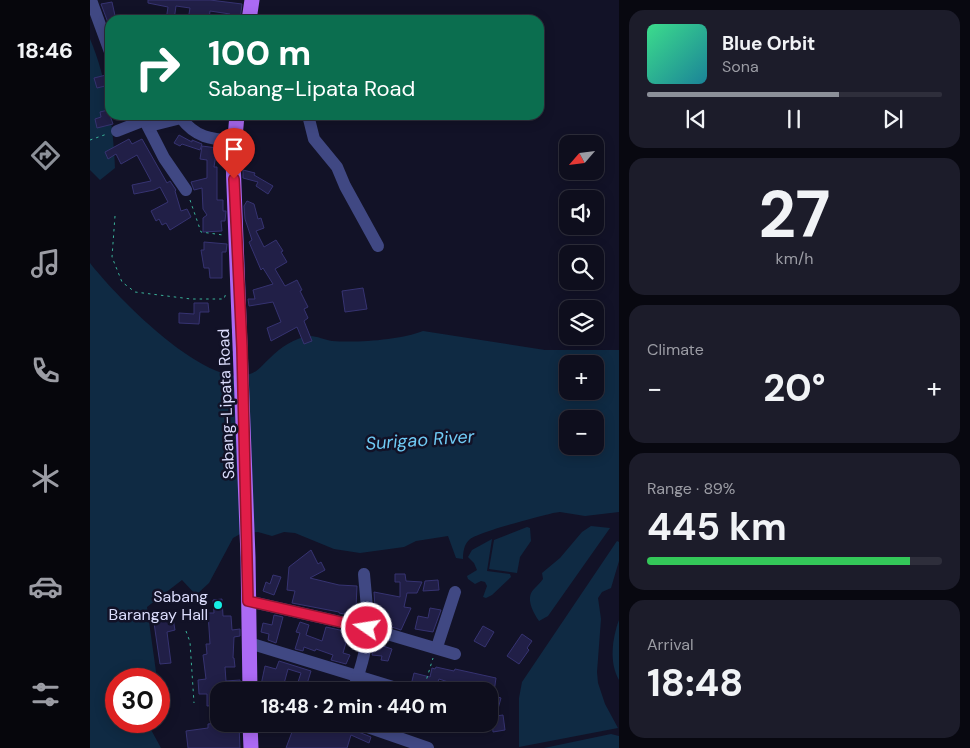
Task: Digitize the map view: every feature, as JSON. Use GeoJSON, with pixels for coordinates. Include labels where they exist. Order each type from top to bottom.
{"type":"FeatureCollection","features":[{"type":"Feature","properties":{"kind":"main road"},"geometry":{"type":"LineString","coordinates":[[250,15],[252,0]]}},
{"type":"Feature","properties":{"kind":"main road","name":"Sabang-Lipata Road"},"geometry":{"type":"LineString","coordinates":[[236,120],[233,160],[242,348],[249,643],[252,682]]}},
{"type":"Feature","properties":{"kind":"main road"},"geometry":{"type":"LineString","coordinates":[[250,732],[250,748]]}},
{"type":"Feature","properties":{"kind":"street"},"geometry":{"type":"LineString","coordinates":[[91,0],[105,38]]}},
{"type":"Feature","properties":{"kind":"street"},"geometry":{"type":"LineString","coordinates":[[115,131],[145,120],[164,158],[186,190]]}},
{"type":"Feature","properties":{"kind":"street"},"geometry":{"type":"LineString","coordinates":[[183,120],[189,128],[207,138],[234,141]]}},
{"type":"Feature","properties":{"kind":"street"},"geometry":{"type":"LineString","coordinates":[[309,120],[314,139],[337,167],[345,186],[378,246]]}},
{"type":"Feature","properties":{"kind":"street"},"geometry":{"type":"LineString","coordinates":[[356,682],[365,651],[367,628],[364,574]]}},
{"type":"Feature","properties":{"kind":"street"},"geometry":{"type":"LineString","coordinates":[[437,647],[456,592]]}},
{"type":"Feature","properties":{"kind":"street"},"geometry":{"type":"LineString","coordinates":[[248,601],[367,628],[437,647],[455,654]]}},
{"type":"Feature","properties":{"kind":"street"},"geometry":{"type":"LineString","coordinates":[[249,643],[374,682]]}},
{"type":"Feature","properties":{"kind":"street"},"geometry":{"type":"LineString","coordinates":[[382,732],[428,748]]}},
{"type":"Feature","properties":{"kind":"path"},"geometry":{"type":"LineString","coordinates":[[90,140],[115,131]]}},
{"type":"Feature","properties":{"kind":"path"},"geometry":{"type":"LineString","coordinates":[[186,190],[200,232],[236,236]]}},
{"type":"Feature","properties":{"kind":"path"},"geometry":{"type":"LineString","coordinates":[[115,216],[112,257],[122,282],[135,292],[191,299],[224,299],[226,291]]}},
{"type":"Feature","properties":{"kind":"path"},"geometry":{"type":"LineString","coordinates":[[186,631],[190,642],[194,703]]}},
{"type":"Feature","properties":{"kind":"path"},"geometry":{"type":"LineString","coordinates":[[427,682],[437,647]]}},
{"type":"Feature","properties":{"kind":"water"},"geometry":{"type":"Polygon","coordinates":[[[90,39],[105,86],[105,120],[111,120],[115,168],[100,180],[90,170],[90,39]]]}},
{"type":"Feature","properties":{"kind":"water","name":"Surigao River"},"geometry":{"type":"Polygon","coordinates":[[[90,263],[119,296],[163,336],[210,368],[232,375],[253,373],[283,347],[293,341],[310,336],[332,341],[354,342],[391,339],[423,331],[545,350],[619,350],[619,512],[585,516],[560,512],[508,525],[483,533],[469,540],[464,549],[463,559],[456,558],[448,536],[416,541],[404,547],[360,553],[334,549],[295,533],[284,532],[272,536],[258,532],[242,533],[233,538],[209,583],[196,595],[182,580],[147,607],[155,668],[105,668],[105,733],[153,733],[161,748],[90,748],[90,263]]]}},
{"type":"Feature","properties":{"kind":"water"},"geometry":{"type":"Polygon","coordinates":[[[591,526],[610,528],[548,616],[539,621],[532,609],[531,593],[543,579],[542,573],[560,558],[582,532],[591,526]]]}},
{"type":"Feature","properties":{"kind":"water"},"geometry":{"type":"Polygon","coordinates":[[[527,527],[530,528],[531,541],[520,557],[517,573],[489,569],[494,540],[527,527]]]}},
{"type":"Feature","properties":{"kind":"water"},"geometry":{"type":"Polygon","coordinates":[[[492,539],[487,571],[510,574],[511,577],[492,595],[486,598],[483,597],[487,586],[485,582],[481,581],[475,584],[468,579],[467,576],[477,570],[474,563],[468,557],[472,550],[492,539]]]}},
{"type":"Feature","properties":{"kind":"water"},"geometry":{"type":"Polygon","coordinates":[[[617,541],[619,542],[619,561],[611,588],[602,592],[598,598],[601,619],[597,672],[598,683],[605,704],[618,728],[519,747],[519,698],[522,682],[617,541]]]}},
{"type":"Feature","properties":{"kind":"water"},"geometry":{"type":"Polygon","coordinates":[[[619,620],[619,680],[614,666],[613,651],[619,620]]]}},
{"type":"Feature","properties":{"kind":"water"},"geometry":{"type":"Polygon","coordinates":[[[611,734],[619,736],[619,748],[544,748],[611,734]]]}},
{"type":"Feature","properties":{"kind":"building"},"geometry":{"type":"Polygon","coordinates":[[[148,0],[210,0],[242,4],[241,15],[210,11],[210,15],[189,15],[190,8],[176,6],[175,15],[167,15],[168,7],[148,3],[148,0]]]}},
{"type":"Feature","properties":{"kind":"building"},"geometry":{"type":"Polygon","coordinates":[[[112,2],[115,15],[105,15],[101,4],[112,2]]]}},
{"type":"Feature","properties":{"kind":"building"},"geometry":{"type":"Polygon","coordinates":[[[105,75],[105,86],[97,88],[94,78],[105,75]]]}},
{"type":"Feature","properties":{"kind":"building"},"geometry":{"type":"Polygon","coordinates":[[[105,111],[105,120],[112,120],[113,124],[97,128],[95,119],[101,117],[100,112],[105,111]]]}},
{"type":"Feature","properties":{"kind":"building"},"geometry":{"type":"Polygon","coordinates":[[[179,135],[192,142],[192,140],[202,144],[200,150],[174,143],[179,135]]]}},
{"type":"Feature","properties":{"kind":"building"},"geometry":{"type":"Polygon","coordinates":[[[129,139],[132,144],[142,139],[167,183],[170,181],[176,190],[181,211],[187,209],[191,217],[170,230],[166,223],[162,225],[159,219],[156,221],[151,211],[168,202],[160,187],[134,194],[132,185],[151,181],[137,155],[121,164],[116,154],[108,159],[105,152],[129,139]]]}},
{"type":"Feature","properties":{"kind":"building"},"geometry":{"type":"Polygon","coordinates":[[[202,146],[217,148],[214,167],[217,167],[217,200],[223,200],[223,211],[226,211],[225,221],[221,221],[222,231],[203,232],[203,218],[207,215],[203,209],[202,188],[194,190],[191,182],[207,178],[207,160],[200,159],[202,146]]]}},
{"type":"Feature","properties":{"kind":"building"},"geometry":{"type":"Polygon","coordinates":[[[243,170],[255,173],[254,175],[273,186],[268,194],[256,186],[258,182],[243,178],[243,170]]]}},
{"type":"Feature","properties":{"kind":"building"},"geometry":{"type":"Polygon","coordinates":[[[247,201],[254,204],[258,219],[261,218],[264,228],[256,231],[264,247],[276,240],[283,251],[281,252],[287,262],[275,269],[285,286],[297,280],[302,290],[300,291],[308,307],[304,309],[308,318],[304,321],[312,341],[304,344],[297,327],[271,341],[267,328],[281,322],[273,302],[249,306],[248,299],[255,299],[253,290],[273,284],[263,268],[261,270],[249,242],[252,240],[245,219],[244,206],[247,201]]]}},
{"type":"Feature","properties":{"kind":"building"},"geometry":{"type":"Polygon","coordinates":[[[204,242],[227,244],[226,252],[222,252],[222,278],[210,278],[209,268],[204,268],[201,250],[204,250],[204,242]]]}},
{"type":"Feature","properties":{"kind":"building"},"geometry":{"type":"Polygon","coordinates":[[[363,288],[367,309],[345,312],[342,291],[363,288]]]}},
{"type":"Feature","properties":{"kind":"building"},"geometry":{"type":"Polygon","coordinates":[[[194,303],[208,303],[209,312],[200,312],[199,324],[179,323],[179,313],[194,314],[194,303]]]}},
{"type":"Feature","properties":{"kind":"building"},"geometry":{"type":"Polygon","coordinates":[[[311,550],[318,564],[321,562],[325,570],[310,578],[339,585],[357,586],[356,608],[359,607],[359,617],[292,603],[295,591],[287,590],[289,567],[311,550]]]}},
{"type":"Feature","properties":{"kind":"building"},"geometry":{"type":"Polygon","coordinates":[[[395,574],[405,574],[406,581],[422,582],[417,593],[407,593],[404,607],[411,608],[401,630],[376,622],[374,592],[400,597],[400,582],[395,582],[395,574]]]}},
{"type":"Feature","properties":{"kind":"building"},"geometry":{"type":"Polygon","coordinates":[[[273,575],[281,577],[274,595],[263,591],[266,582],[270,584],[273,575]]]}},
{"type":"Feature","properties":{"kind":"building"},"geometry":{"type":"Polygon","coordinates":[[[438,580],[439,590],[423,591],[425,581],[438,580]]]}},
{"type":"Feature","properties":{"kind":"building"},"geometry":{"type":"Polygon","coordinates":[[[222,599],[223,616],[231,616],[232,630],[240,629],[240,636],[234,637],[233,658],[235,667],[225,667],[226,681],[240,680],[240,682],[210,682],[210,706],[207,706],[207,694],[199,694],[198,680],[206,679],[203,655],[207,654],[206,644],[210,644],[208,613],[214,613],[213,600],[222,599]]]}},
{"type":"Feature","properties":{"kind":"building"},"geometry":{"type":"Polygon","coordinates":[[[430,608],[441,610],[433,632],[415,629],[418,616],[428,618],[430,608]]]}},
{"type":"Feature","properties":{"kind":"building"},"geometry":{"type":"Polygon","coordinates":[[[172,613],[175,630],[167,632],[171,663],[160,664],[153,616],[172,613]]]}},
{"type":"Feature","properties":{"kind":"building"},"geometry":{"type":"Polygon","coordinates":[[[274,615],[283,617],[276,643],[268,640],[269,634],[261,632],[263,623],[272,625],[274,615]]]}},
{"type":"Feature","properties":{"kind":"building"},"geometry":{"type":"Polygon","coordinates":[[[300,622],[309,625],[306,635],[322,641],[326,627],[349,632],[343,653],[350,655],[346,664],[331,660],[333,655],[316,649],[315,651],[304,647],[303,651],[295,649],[300,633],[296,632],[300,622]]]}},
{"type":"Feature","properties":{"kind":"building"},"geometry":{"type":"Polygon","coordinates":[[[483,626],[494,632],[485,647],[474,641],[483,626]]]}},
{"type":"Feature","properties":{"kind":"building"},"geometry":{"type":"Polygon","coordinates":[[[522,634],[532,641],[527,648],[529,650],[519,664],[507,656],[522,634]]]}},
{"type":"Feature","properties":{"kind":"building"},"geometry":{"type":"Polygon","coordinates":[[[374,643],[392,649],[388,661],[381,660],[382,656],[372,655],[374,643]]]}},
{"type":"Feature","properties":{"kind":"building"},"geometry":{"type":"Polygon","coordinates":[[[279,661],[311,671],[308,682],[298,682],[301,673],[288,669],[284,682],[262,682],[265,666],[276,669],[279,661]]]}},
{"type":"Feature","properties":{"kind":"building"},"geometry":{"type":"Polygon","coordinates":[[[436,667],[454,671],[455,669],[496,678],[495,682],[448,682],[439,679],[438,682],[412,682],[414,673],[430,677],[432,668],[435,669],[436,667]]]}},
{"type":"Feature","properties":{"kind":"building"},"geometry":{"type":"Polygon","coordinates":[[[498,697],[501,698],[498,709],[498,697]]]}},
{"type":"Feature","properties":{"kind":"building"},"geometry":{"type":"Polygon","coordinates":[[[503,715],[505,730],[498,731],[498,716],[503,715]]]}},
{"type":"Feature","properties":{"kind":"building"},"geometry":{"type":"Polygon","coordinates":[[[208,724],[210,724],[210,732],[239,732],[240,748],[188,748],[186,731],[208,728],[208,724]]]}},
{"type":"Feature","properties":{"kind":"building"},"geometry":{"type":"Polygon","coordinates":[[[292,732],[358,732],[371,737],[369,743],[351,735],[347,748],[286,748],[292,732]]]}},
{"type":"Feature","properties":{"kind":"place","name":"Sabang Barangay Hall"},"geometry":{"type":"Point","coordinates":[218,605]}},
{"type":"Feature","properties":{"kind":"route"},"geometry":{"type":"LineString","coordinates":[[234,179],[242,348],[248,601],[367,628]]}}]}
